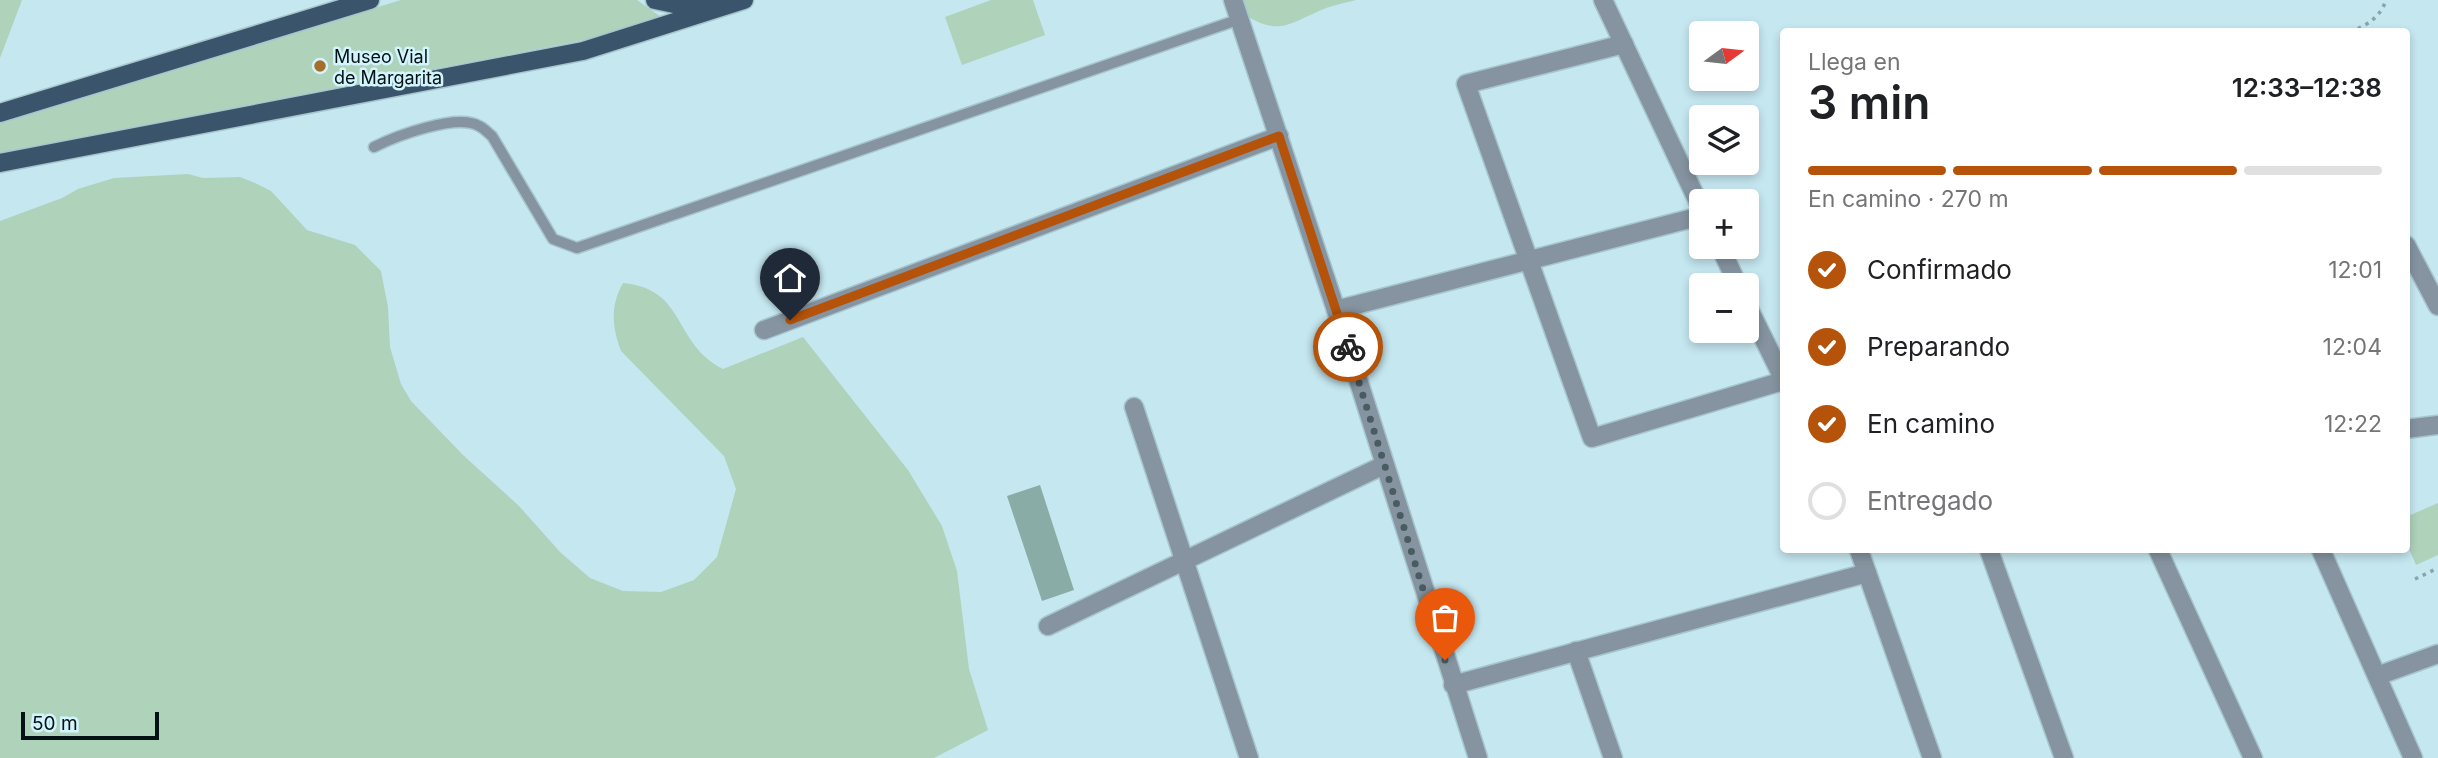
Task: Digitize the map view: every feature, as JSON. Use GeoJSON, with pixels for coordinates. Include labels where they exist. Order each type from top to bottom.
{"type":"FeatureCollection","features":[{"type":"Feature","properties":{"kind":"main road"},"geometry":{"type":"LineString","coordinates":[[0,113],[370,0]]}},
{"type":"Feature","properties":{"kind":"main road"},"geometry":{"type":"LineString","coordinates":[[655,0],[688,7],[735,0]]}},
{"type":"Feature","properties":{"kind":"main road"},"geometry":{"type":"LineString","coordinates":[[0,163],[583,51],[744,0]]}},
{"type":"Feature","properties":{"kind":"street"},"geometry":{"type":"LineString","coordinates":[[1233,0],[1336,310],[1453,685],[1479,758]]}},
{"type":"Feature","properties":{"kind":"street"},"geometry":{"type":"LineString","coordinates":[[1603,0],[1692,189]]}},
{"type":"Feature","properties":{"kind":"street"},"geometry":{"type":"LineString","coordinates":[[1624,44],[1466,84],[1592,438],[1780,380]]}},
{"type":"Feature","properties":{"kind":"street"},"geometry":{"type":"LineString","coordinates":[[764,330],[1279,136]]}},
{"type":"Feature","properties":{"kind":"street"},"geometry":{"type":"LineString","coordinates":[[1336,310],[1689,219]]}},
{"type":"Feature","properties":{"kind":"street"},"geometry":{"type":"LineString","coordinates":[[2410,253],[2438,306]]}},
{"type":"Feature","properties":{"kind":"street"},"geometry":{"type":"LineString","coordinates":[[1759,330],[1780,373]]}},
{"type":"Feature","properties":{"kind":"street"},"geometry":{"type":"LineString","coordinates":[[1134,407],[1249,758]]}},
{"type":"Feature","properties":{"kind":"street"},"geometry":{"type":"LineString","coordinates":[[2410,428],[2438,425]]}},
{"type":"Feature","properties":{"kind":"street"},"geometry":{"type":"LineString","coordinates":[[1048,626],[1384,464]]}},
{"type":"Feature","properties":{"kind":"street"},"geometry":{"type":"LineString","coordinates":[[1860,553],[1933,758]]}},
{"type":"Feature","properties":{"kind":"street"},"geometry":{"type":"LineString","coordinates":[[1990,553],[2064,758]]}},
{"type":"Feature","properties":{"kind":"street"},"geometry":{"type":"LineString","coordinates":[[2159,553],[2253,758]]}},
{"type":"Feature","properties":{"kind":"street"},"geometry":{"type":"LineString","coordinates":[[2322,553],[2413,758]]}},
{"type":"Feature","properties":{"kind":"street"},"geometry":{"type":"LineString","coordinates":[[1453,685],[1867,573]]}},
{"type":"Feature","properties":{"kind":"street"},"geometry":{"type":"LineString","coordinates":[[1576,651],[1613,758]]}},
{"type":"Feature","properties":{"kind":"street"},"geometry":{"type":"LineString","coordinates":[[2377,676],[2438,654]]}},
{"type":"Feature","properties":{"kind":"lane"},"geometry":{"type":"LineString","coordinates":[[374,147],[431,127],[464,122],[478,125],[492,136],[553,239],[577,248],[1240,19]]}},
{"type":"Feature","properties":{"kind":"path"},"geometry":{"type":"LineString","coordinates":[[2359,28],[2368,24],[2383,10],[2386,0]]}},
{"type":"Feature","properties":{"kind":"path"},"geometry":{"type":"LineString","coordinates":[[2415,579],[2438,568]]}},
{"type":"Feature","properties":{"kind":"green space"},"geometry":{"type":"Polygon","coordinates":[[[0,0],[22,0],[0,58],[0,0]]]}},
{"type":"Feature","properties":{"kind":"green space","name":"Museo Vial de Margarita"},"geometry":{"type":"Polygon","coordinates":[[[401,0],[637,0],[661,17],[594,38],[0,153],[0,122],[401,0]]]}},
{"type":"Feature","properties":{"kind":"green space"},"geometry":{"type":"Polygon","coordinates":[[[991,0],[1033,0],[1045,35],[962,65],[945,17],[991,0]]]}},
{"type":"Feature","properties":{"kind":"green space"},"geometry":{"type":"Polygon","coordinates":[[[1239,0],[1356,0],[1289,24],[1273,26],[1243,14],[1239,0]]]}},
{"type":"Feature","properties":{"kind":"green space"},"geometry":{"type":"Polygon","coordinates":[[[188,174],[203,178],[240,177],[255,183],[271,191],[307,230],[355,245],[381,271],[388,307],[390,347],[401,384],[411,401],[463,455],[519,506],[560,552],[590,578],[623,591],[661,592],[694,580],[717,557],[736,489],[724,456],[621,351],[614,308],[623,283],[644,287],[658,295],[669,306],[695,345],[723,369],[803,337],[908,470],[942,526],[957,571],[969,669],[988,730],[934,758],[0,758],[0,221],[62,198],[78,189],[114,178],[188,174]]]}},
{"type":"Feature","properties":{"kind":"green space"},"geometry":{"type":"Polygon","coordinates":[[[2438,503],[2438,555],[2416,565],[2410,551],[2410,515],[2438,503]]]}},
{"type":"Feature","properties":{"kind":"building"},"geometry":{"type":"Polygon","coordinates":[[[1040,485],[1074,590],[1042,601],[1007,496],[1040,485]]]}},
{"type":"Feature","properties":{"kind":"way so far"},"geometry":{"type":"LineString","coordinates":[[1348,347],[1445,660]]}},
{"type":"Feature","properties":{"kind":"place","name":"Museo Vial de Margarita"},"geometry":{"type":"Point","coordinates":[320,66]}},
{"type":"Feature","properties":{"kind":"route"},"geometry":{"type":"LineString","coordinates":[[790,320],[1279,136],[1348,347]]}}]}
